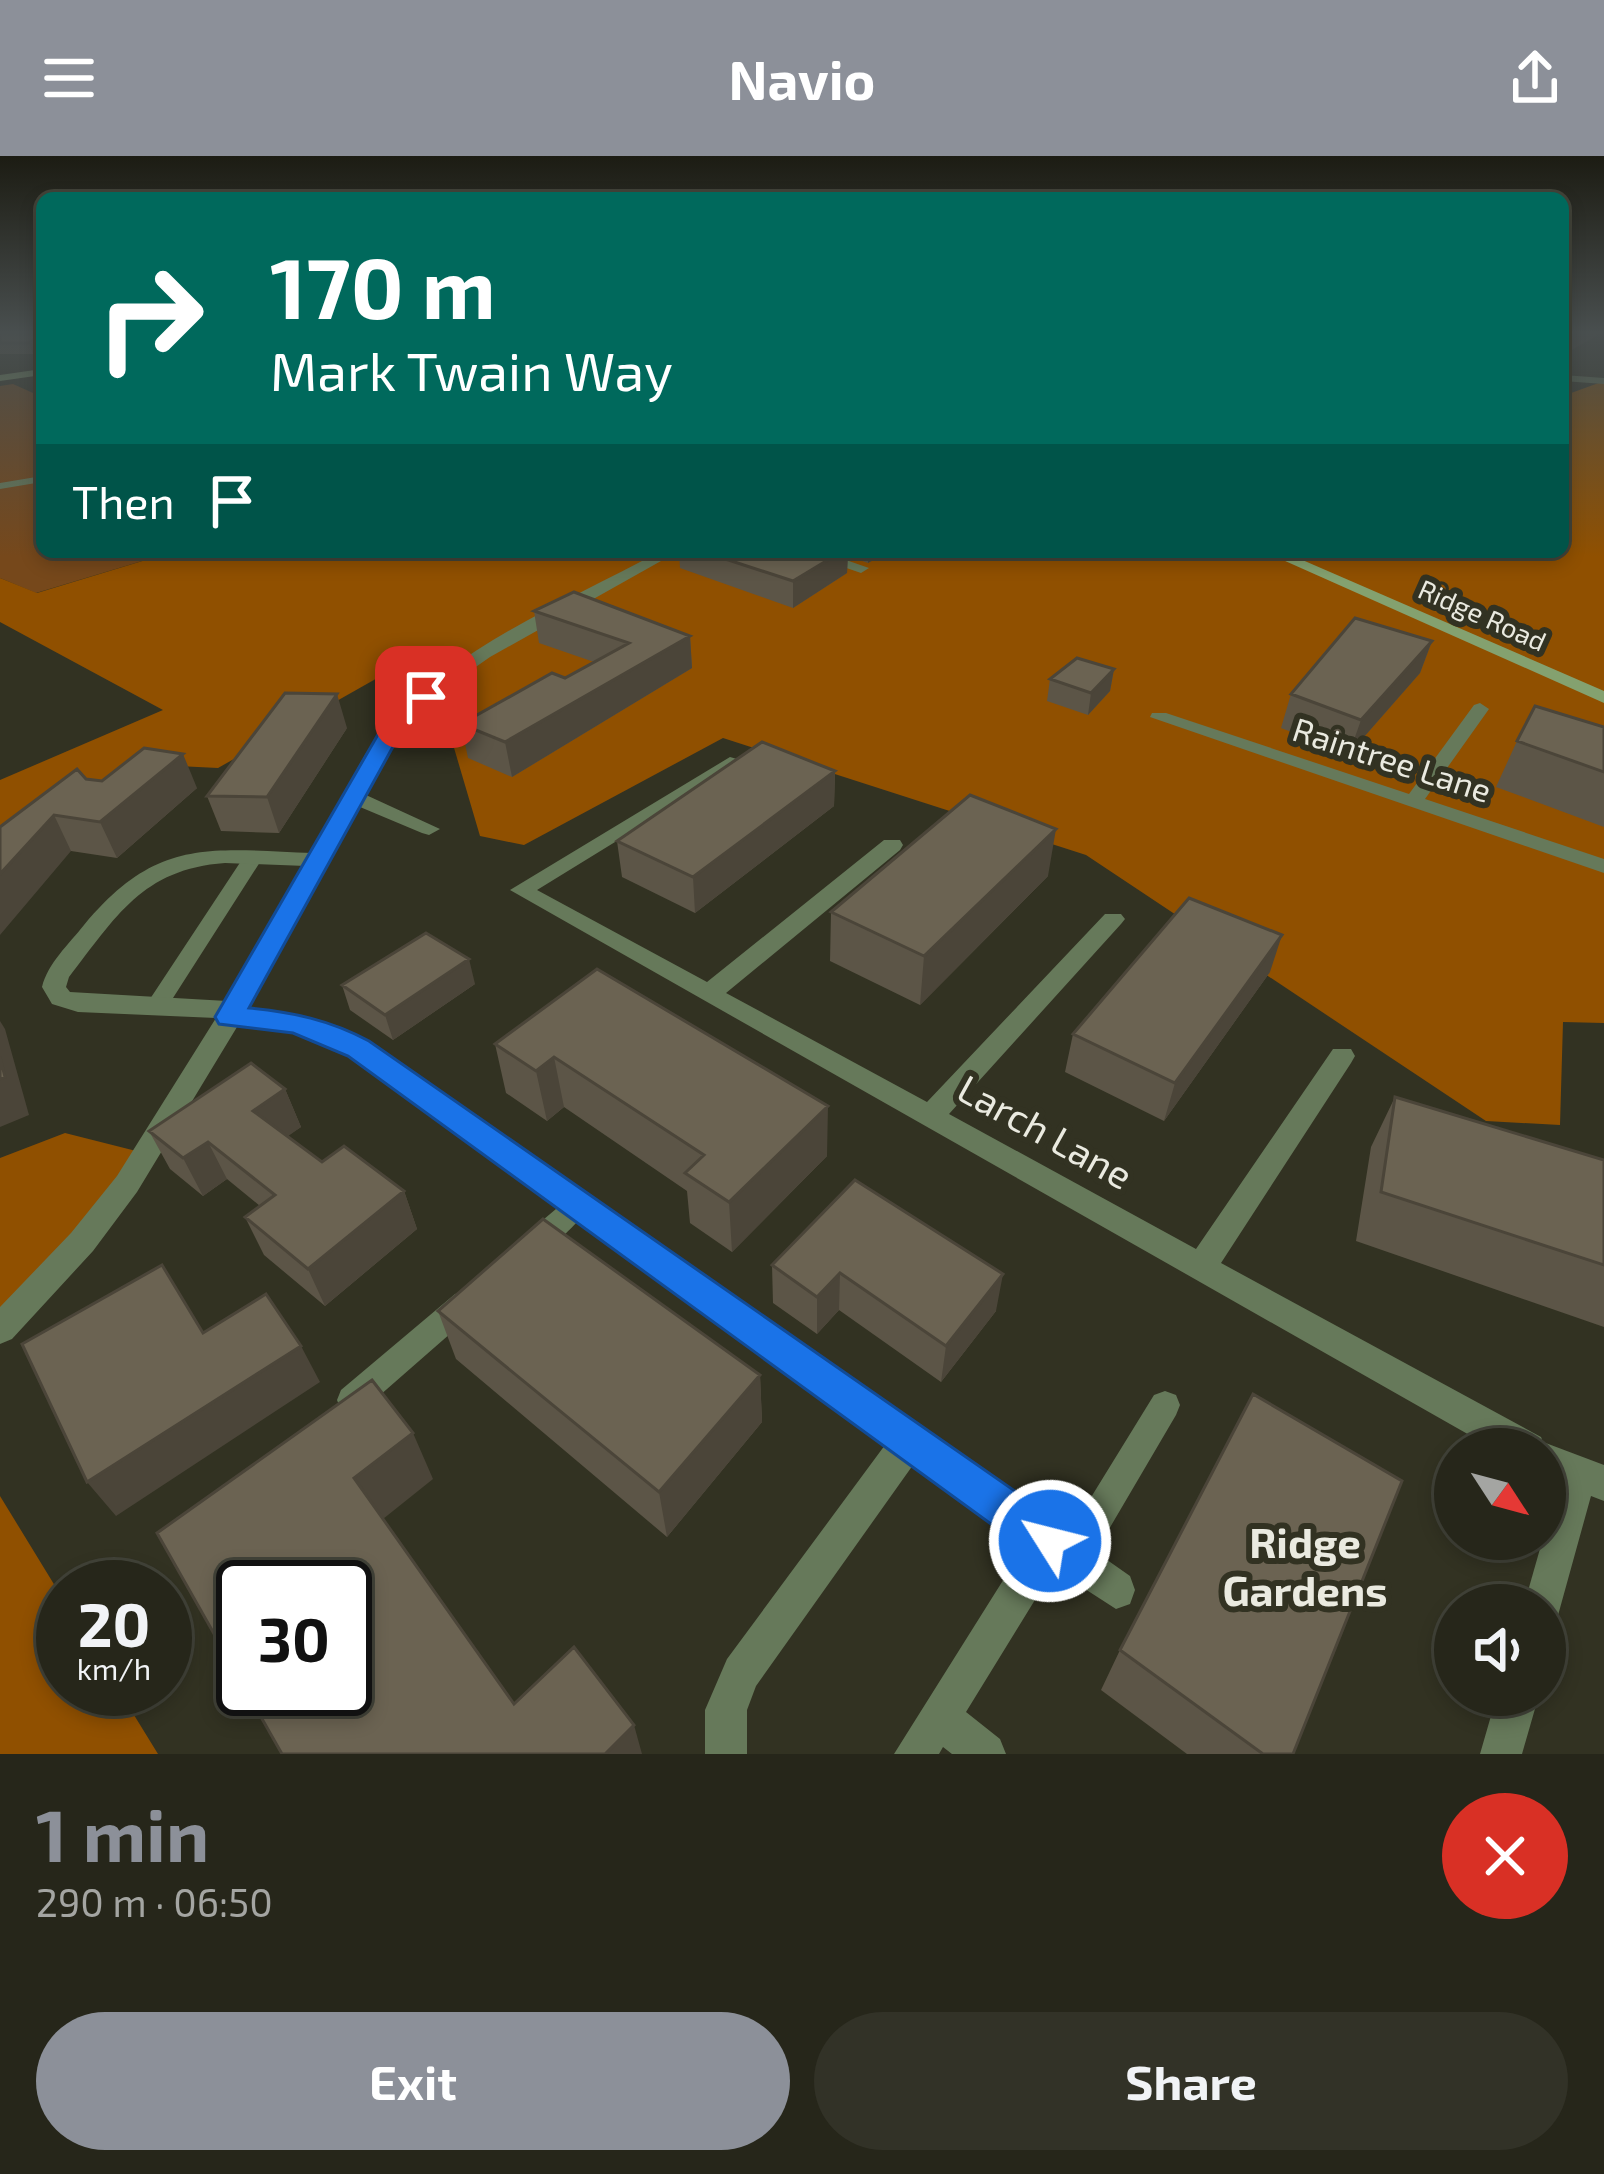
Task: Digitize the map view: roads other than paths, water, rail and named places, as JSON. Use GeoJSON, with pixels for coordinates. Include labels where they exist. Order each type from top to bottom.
{"type":"FeatureCollection","features":[{"type":"Feature","properties":{"kind":"street"},"geometry":{"type":"LineString","coordinates":[[0,1328],[82,1242],[127,1184],[231,1014],[391,731],[444,681],[518,632],[659,558]]}},
{"type":"Feature","properties":{"kind":"street"},"geometry":{"type":"LineString","coordinates":[[827,558],[861,568]]}},
{"type":"Feature","properties":{"kind":"street","name":"Ridge Road"},"geometry":{"type":"LineString","coordinates":[[1286,558],[1604,698]]}},
{"type":"Feature","properties":{"kind":"street"},"geometry":{"type":"LineString","coordinates":[[1414,801],[1480,709]]}},
{"type":"Feature","properties":{"kind":"street","name":"Raintree Lane"},"geometry":{"type":"LineString","coordinates":[[1159,717],[1604,866]]}},
{"type":"Feature","properties":{"kind":"street","name":"Larch Lane"},"geometry":{"type":"LineString","coordinates":[[730,763],[521,890],[1490,1428]]}},
{"type":"Feature","properties":{"kind":"street"},"geometry":{"type":"LineString","coordinates":[[354,797],[429,829]]}},
{"type":"Feature","properties":{"kind":"street"},"geometry":{"type":"LineString","coordinates":[[709,994],[892,845]]}},
{"type":"Feature","properties":{"kind":"street"},"geometry":{"type":"LineString","coordinates":[[320,860],[199,858],[151,873],[133,886],[57,975],[54,987],[61,998],[78,1003],[294,1022],[345,1041],[1116,1590]]}},
{"type":"Feature","properties":{"kind":"street"},"geometry":{"type":"LineString","coordinates":[[930,1117],[1113,920]]}},
{"type":"Feature","properties":{"kind":"street"},"geometry":{"type":"LineString","coordinates":[[1201,1267],[1342,1056]]}},
{"type":"Feature","properties":{"kind":"street"},"geometry":{"type":"LineString","coordinates":[[726,1754],[726,1710],[741,1672],[910,1440]]}},
{"type":"Feature","properties":{"kind":"street"},"geometry":{"type":"LineString","coordinates":[[1548,1584],[1576,1472]]}},
{"type":"Feature","properties":{"kind":"street"},"geometry":{"type":"LineString","coordinates":[[915,1754],[1061,1550]]}},
{"type":"Feature","properties":{"kind":"street"},"geometry":{"type":"LineString","coordinates":[[1501,1754],[1512,1716]]}},
{"type":"Feature","properties":{"kind":"street"},"geometry":{"type":"LineString","coordinates":[[939,1717],[985,1754]]}},
{"type":"Feature","properties":{"kind":"lane"},"geometry":{"type":"LineString","coordinates":[[0,486],[36,480]]}},
{"type":"Feature","properties":{"kind":"lane"},"geometry":{"type":"LineString","coordinates":[[156,1007],[252,859]]}},
{"type":"Feature","properties":{"kind":"lane"},"geometry":{"type":"LineString","coordinates":[[334,1413],[370,1388],[578,1204]]}},
{"type":"Feature","properties":{"kind":"lane"},"geometry":{"type":"LineString","coordinates":[[1061,1550],[1166,1405]]}},
{"type":"Feature","properties":{"kind":"district","name":"Ridge Gardens"},"geometry":{"type":"Point","coordinates":[1305,1567]}}]}
